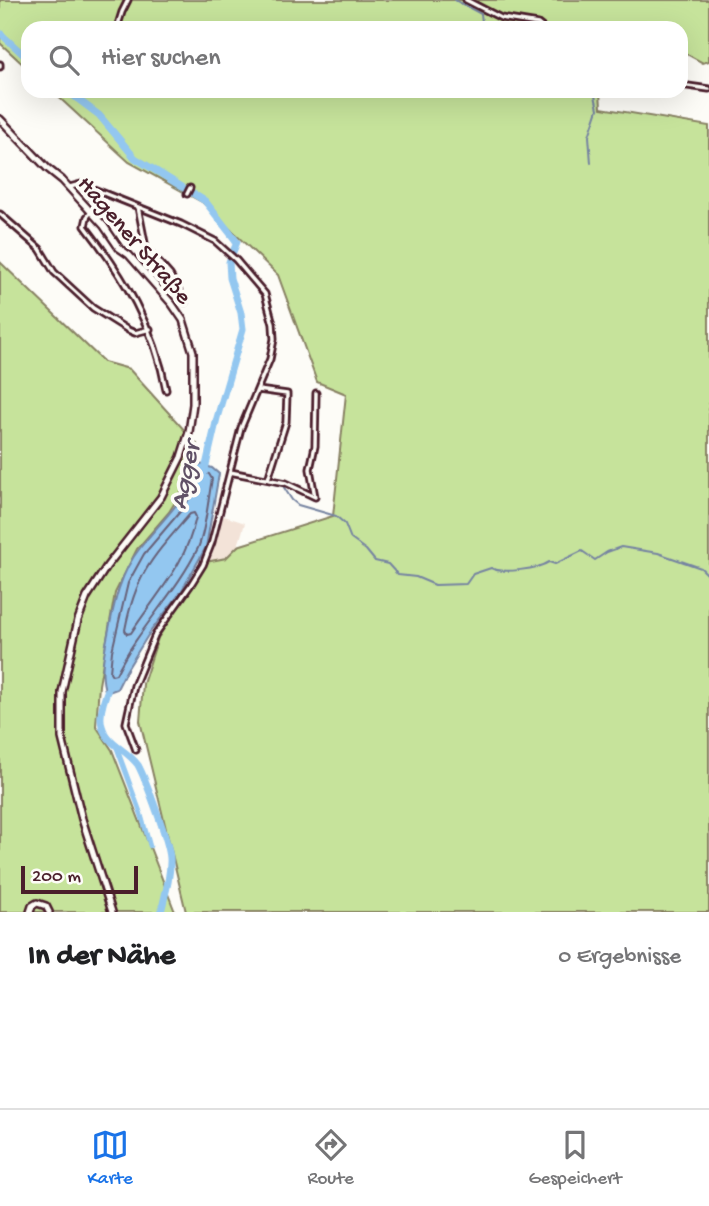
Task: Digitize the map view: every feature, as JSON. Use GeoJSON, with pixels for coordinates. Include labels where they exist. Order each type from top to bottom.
{"type":"FeatureCollection","features":[{"type":"Feature","properties":{"kind":"main road","name":"Hagener Straße"},"geometry":{"type":"LineString","coordinates":[[0,119],[69,187],[178,312],[190,338],[194,364],[192,416],[181,457],[161,497],[107,565],[87,597],[78,620],[62,692],[62,738],[82,819],[112,912]]}},
{"type":"Feature","properties":{"kind":"main road"},"geometry":{"type":"LineString","coordinates":[[30,912],[32,906],[37,903],[43,904],[49,912]]}},
{"type":"Feature","properties":{"kind":"street"},"geometry":{"type":"LineString","coordinates":[[119,21],[128,0]]}},
{"type":"Feature","properties":{"kind":"street"},"geometry":{"type":"LineString","coordinates":[[466,0],[501,18],[520,21]]}},
{"type":"Feature","properties":{"kind":"street"},"geometry":{"type":"LineString","coordinates":[[688,86],[709,89]]}},
{"type":"Feature","properties":{"kind":"street"},"geometry":{"type":"LineString","coordinates":[[69,187],[81,184],[215,241],[265,294],[273,324],[274,339],[270,359],[242,428],[212,542],[202,565],[155,635],[134,686],[126,723],[136,750]]}},
{"type":"Feature","properties":{"kind":"street"},"geometry":{"type":"LineString","coordinates":[[187,194],[190,188]]}},
{"type":"Feature","properties":{"kind":"street"},"geometry":{"type":"LineString","coordinates":[[138,207],[146,248],[170,275],[186,302]]}},
{"type":"Feature","properties":{"kind":"street"},"geometry":{"type":"LineString","coordinates":[[91,212],[85,226],[150,329],[166,390]]}},
{"type":"Feature","properties":{"kind":"street"},"geometry":{"type":"LineString","coordinates":[[0,214],[40,249],[54,272],[93,308],[128,330],[135,332],[150,329]]}},
{"type":"Feature","properties":{"kind":"street"},"geometry":{"type":"LineString","coordinates":[[258,390],[287,394],[286,422],[268,479]]}},
{"type":"Feature","properties":{"kind":"street"},"geometry":{"type":"LineString","coordinates":[[230,472],[293,486],[315,497],[310,469],[314,446],[316,393]]}},
{"type":"Feature","properties":{"kind":"shaded area"},"geometry":{"type":"Polygon","coordinates":[[[221,515],[245,523],[238,546],[226,558],[206,562],[221,515]]]}},
{"type":"Feature","properties":{"kind":"green space"},"geometry":{"type":"Polygon","coordinates":[[[0,0],[709,0],[709,61],[703,63],[688,55],[688,21],[21,21],[21,62],[0,43],[0,0]]]}},
{"type":"Feature","properties":{"kind":"green space"},"geometry":{"type":"Polygon","coordinates":[[[60,98],[600,98],[601,108],[709,126],[709,912],[186,912],[140,721],[143,684],[158,638],[206,562],[226,558],[238,546],[333,516],[346,394],[317,382],[278,275],[202,202],[129,162],[60,98]]]}},
{"type":"Feature","properties":{"kind":"green space"},"geometry":{"type":"Polygon","coordinates":[[[0,262],[104,362],[129,369],[197,444],[192,475],[169,512],[137,549],[115,593],[99,685],[96,726],[112,750],[175,912],[0,912],[0,262]]]}},
{"type":"Feature","properties":{"kind":"water"},"geometry":{"type":"Polygon","coordinates":[[[197,463],[212,468],[219,474],[206,547],[181,592],[150,632],[117,689],[106,693],[103,679],[104,656],[123,578],[140,548],[188,488],[197,463]]]}},
{"type":"Feature","properties":{"kind":"waterway"},"geometry":{"type":"LineString","coordinates":[[455,0],[481,14],[482,21]]}},
{"type":"Feature","properties":{"kind":"waterway","name":"Agger"},"geometry":{"type":"LineString","coordinates":[[0,33],[21,52]]}},
{"type":"Feature","properties":{"kind":"waterway","name":"Agger"},"geometry":{"type":"LineString","coordinates":[[76,98],[99,115],[135,158],[205,201],[237,242],[229,262],[230,278],[243,329],[204,474]]}},
{"type":"Feature","properties":{"kind":"waterway"},"geometry":{"type":"LineString","coordinates":[[591,163],[589,136],[598,109],[596,98]]}},
{"type":"Feature","properties":{"kind":"waterway"},"geometry":{"type":"LineString","coordinates":[[248,478],[283,486],[298,505],[336,516],[345,524],[351,539],[375,561],[388,564],[398,575],[416,577],[435,585],[466,584],[473,574],[491,568],[512,571],[549,562],[555,564],[582,551],[595,560],[621,547],[658,553],[701,568],[709,576]]}},
{"type":"Feature","properties":{"kind":"waterway","name":"Agger"},"geometry":{"type":"LineString","coordinates":[[110,684],[102,710],[102,725],[110,740],[138,765],[169,850],[170,872],[161,912]]}},
{"type":"Feature","properties":{"kind":"waterway"},"geometry":{"type":"LineString","coordinates":[[116,746],[150,846]]}}]}
